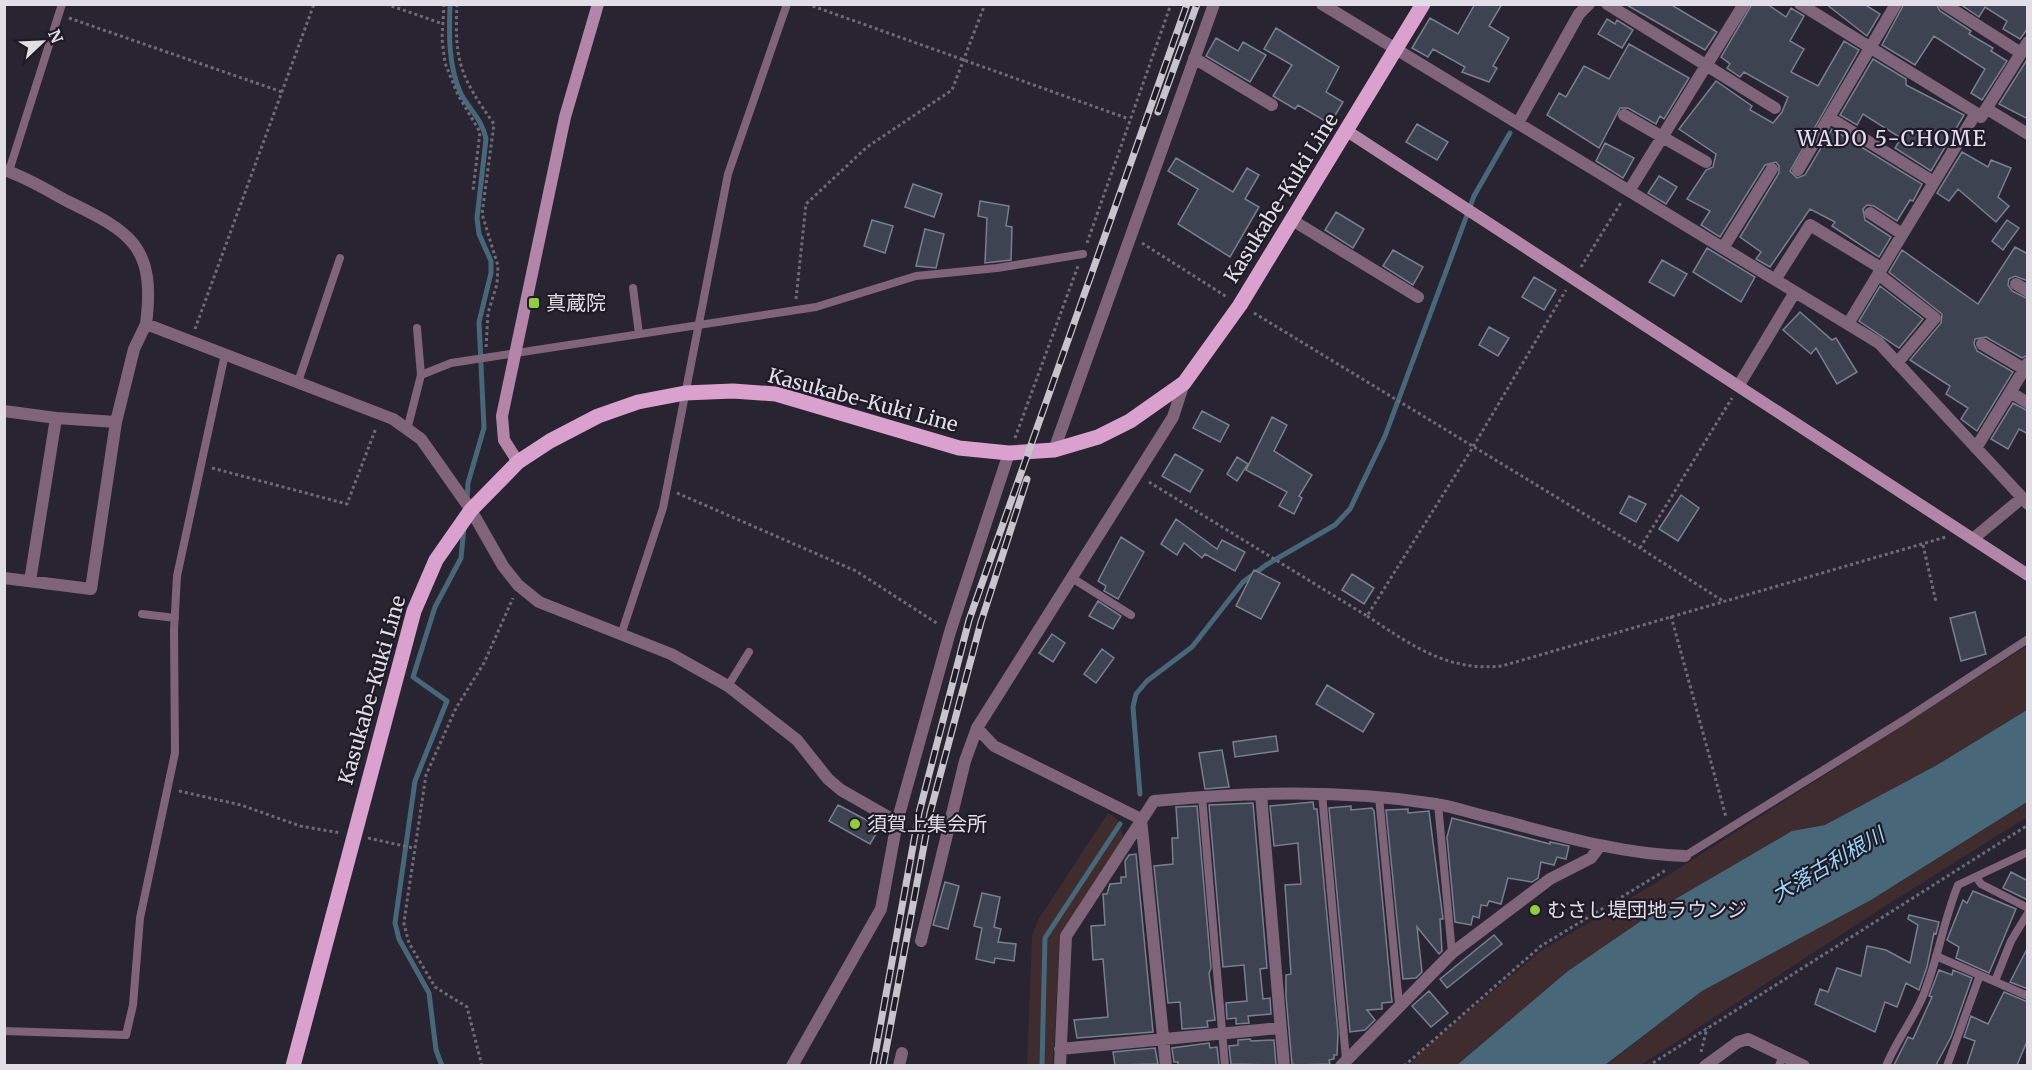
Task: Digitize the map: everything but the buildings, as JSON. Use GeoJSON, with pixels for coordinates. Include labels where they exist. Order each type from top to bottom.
{"type":"FeatureCollection","features":[{"type":"Feature","properties":{"kind":"main road","name":"Kasukabe-Kuki Line"},"geometry":{"type":"LineString","coordinates":[[293,1065],[414,611],[436,561],[471,510],[518,462],[550,441],[598,416],[638,402],[685,393],[733,391],[776,394],[959,448],[1009,453],[1054,450],[1098,437],[1114,429],[1184,383],[1240,305],[1423,4]]}},
{"type":"Feature","properties":{"kind":"street"},"geometry":{"type":"LineString","coordinates":[[518,462],[504,440],[502,416],[513,354],[565,117],[598,4]]}},
{"type":"Feature","properties":{"kind":"street"},"geometry":{"type":"LineString","coordinates":[[1054,450],[1214,4]]}},
{"type":"Feature","properties":{"kind":"street"},"geometry":{"type":"LineString","coordinates":[[1322,4],[1879,343],[2025,501],[1974,538]]}},
{"type":"Feature","properties":{"kind":"street"},"geometry":{"type":"LineString","coordinates":[[1518,123],[1580,14],[1589,4]]}},
{"type":"Feature","properties":{"kind":"street"},"geometry":{"type":"LineString","coordinates":[[1607,4],[1775,108]]}},
{"type":"Feature","properties":{"kind":"street"},"geometry":{"type":"LineString","coordinates":[[1629,191],[1744,4]]}},
{"type":"Feature","properties":{"kind":"street"},"geometry":{"type":"LineString","coordinates":[[1800,4],[1871,49],[1981,111],[2028,134]]}},
{"type":"Feature","properties":{"kind":"street"},"geometry":{"type":"LineString","coordinates":[[1798,170],[1896,4]]}},
{"type":"Feature","properties":{"kind":"street"},"geometry":{"type":"LineString","coordinates":[[1848,324],[1934,182],[2024,47],[1944,4]]}},
{"type":"Feature","properties":{"kind":"street"},"geometry":{"type":"LineString","coordinates":[[1194,58],[1272,105]]}},
{"type":"Feature","properties":{"kind":"street"},"geometry":{"type":"LineString","coordinates":[[1624,115],[1706,162]]}},
{"type":"Feature","properties":{"kind":"street"},"geometry":{"type":"LineString","coordinates":[[1830,118],[1934,182]]}},
{"type":"Feature","properties":{"kind":"street"},"geometry":{"type":"LineString","coordinates":[[1347,131],[1961,529],[2028,575]]}},
{"type":"Feature","properties":{"kind":"street"},"geometry":{"type":"LineString","coordinates":[[1723,248],[1772,169]]}},
{"type":"Feature","properties":{"kind":"street"},"geometry":{"type":"LineString","coordinates":[[4,578],[91,589],[116,422],[134,350],[147,324],[149,299],[146,268],[134,242],[115,225],[7,170]]}},
{"type":"Feature","properties":{"kind":"street"},"geometry":{"type":"LineString","coordinates":[[1870,213],[1902,234]]}},
{"type":"Feature","properties":{"kind":"street"},"geometry":{"type":"LineString","coordinates":[[1292,220],[1418,297]]}},
{"type":"Feature","properties":{"kind":"street"},"geometry":{"type":"LineString","coordinates":[[1775,280],[1810,225],[1880,271],[1935,318],[1897,363]]}},
{"type":"Feature","properties":{"kind":"street"},"geometry":{"type":"LineString","coordinates":[[2016,284],[2028,291]]}},
{"type":"Feature","properties":{"kind":"street"},"geometry":{"type":"LineString","coordinates":[[1739,385],[1795,292]]}},
{"type":"Feature","properties":{"kind":"street"},"geometry":{"type":"LineString","coordinates":[[147,324],[382,414],[407,430],[421,440],[471,510],[503,566],[518,585],[539,602],[671,654],[728,686],[797,740],[828,779],[841,790],[897,822]]}},
{"type":"Feature","properties":{"kind":"street"},"geometry":{"type":"LineString","coordinates":[[1976,447],[2026,366],[1982,344]]}},
{"type":"Feature","properties":{"kind":"street"},"geometry":{"type":"LineString","coordinates":[[921,941],[965,761],[977,728],[1173,417],[1184,383]]}},
{"type":"Feature","properties":{"kind":"street"},"geometry":{"type":"LineString","coordinates":[[2010,392],[2028,403]]}},
{"type":"Feature","properties":{"kind":"street"},"geometry":{"type":"LineString","coordinates":[[4,411],[56,418],[116,422]]}},
{"type":"Feature","properties":{"kind":"street"},"geometry":{"type":"LineString","coordinates":[[30,581],[56,418]]}},
{"type":"Feature","properties":{"kind":"street"},"geometry":{"type":"LineString","coordinates":[[792,1065],[880,909],[897,822],[950,632],[1009,453]]}},
{"type":"Feature","properties":{"kind":"street"},"geometry":{"type":"LineString","coordinates":[[977,728],[994,746],[1141,819]]}},
{"type":"Feature","properties":{"kind":"street"},"geometry":{"type":"LineString","coordinates":[[1060,1065],[1066,936],[1154,801],[1202,796],[1322,792],[1379,797],[1438,804],[1600,846],[1654,855],[1685,856]]}},
{"type":"Feature","properties":{"kind":"street"},"geometry":{"type":"LineString","coordinates":[[1261,794],[1284,1065]]}},
{"type":"Feature","properties":{"kind":"street"},"geometry":{"type":"LineString","coordinates":[[1141,819],[1166,1065]]}},
{"type":"Feature","properties":{"kind":"street"},"geometry":{"type":"LineString","coordinates":[[1343,1062],[1452,953],[1550,879],[1591,858],[1600,846]]}},
{"type":"Feature","properties":{"kind":"street"},"geometry":{"type":"LineString","coordinates":[[1060,1049],[1281,1028]]}},
{"type":"Feature","properties":{"kind":"street"},"geometry":{"type":"LineString","coordinates":[[1702,1062],[1738,1042],[1748,1040],[1781,1061],[1804,1065]]}},
{"type":"Feature","properties":{"kind":"street"},"geometry":{"type":"LineString","coordinates":[[900,1065],[902,1053]]}},
{"type":"Feature","properties":{"kind":"lane"},"geometry":{"type":"LineString","coordinates":[[7,170],[62,4]]}},
{"type":"Feature","properties":{"kind":"lane"},"geometry":{"type":"LineString","coordinates":[[621,635],[663,508],[728,174],[787,4]]}},
{"type":"Feature","properties":{"kind":"lane"},"geometry":{"type":"LineString","coordinates":[[420,375],[452,363],[485,356],[513,354],[795,310],[848,299],[916,276],[998,268],[1083,254]]}},
{"type":"Feature","properties":{"kind":"lane"},"geometry":{"type":"LineString","coordinates":[[298,382],[340,258]]}},
{"type":"Feature","properties":{"kind":"lane"},"geometry":{"type":"LineString","coordinates":[[633,288],[639,334]]}},
{"type":"Feature","properties":{"kind":"lane"},"geometry":{"type":"LineString","coordinates":[[407,430],[420,375],[417,328]]}},
{"type":"Feature","properties":{"kind":"lane"},"geometry":{"type":"LineString","coordinates":[[4,1031],[126,1035],[133,1005],[140,918],[175,753],[177,576],[225,354]]}},
{"type":"Feature","properties":{"kind":"lane"},"geometry":{"type":"LineString","coordinates":[[1072,578],[1131,615]]}},
{"type":"Feature","properties":{"kind":"lane"},"geometry":{"type":"LineString","coordinates":[[142,614],[175,618]]}},
{"type":"Feature","properties":{"kind":"lane"},"geometry":{"type":"LineString","coordinates":[[1685,856],[1732,829],[2028,639]]}},
{"type":"Feature","properties":{"kind":"lane"},"geometry":{"type":"LineString","coordinates":[[728,686],[749,652]]}},
{"type":"Feature","properties":{"kind":"lane"},"geometry":{"type":"LineString","coordinates":[[1322,792],[1343,1062]]}},
{"type":"Feature","properties":{"kind":"lane"},"geometry":{"type":"LineString","coordinates":[[1202,796],[1225,1065]]}},
{"type":"Feature","properties":{"kind":"lane"},"geometry":{"type":"LineString","coordinates":[[1379,797],[1399,1004]]}},
{"type":"Feature","properties":{"kind":"lane"},"geometry":{"type":"LineString","coordinates":[[1438,804],[1452,953]]}},
{"type":"Feature","properties":{"kind":"lane"},"geometry":{"type":"LineString","coordinates":[[1886,1065],[1894,1044],[1923,997],[1936,956],[1944,918],[1958,885],[2028,852]]}},
{"type":"Feature","properties":{"kind":"lane"},"geometry":{"type":"LineString","coordinates":[[1977,878],[1981,884],[2028,908]]}},
{"type":"Feature","properties":{"kind":"lane"},"geometry":{"type":"LineString","coordinates":[[1995,981],[2011,941],[2028,913]]}},
{"type":"Feature","properties":{"kind":"lane"},"geometry":{"type":"LineString","coordinates":[[1936,956],[2028,996]]}},
{"type":"Feature","properties":{"kind":"lane"},"geometry":{"type":"LineString","coordinates":[[1947,1065],[1980,975]]}},
{"type":"Feature","properties":{"kind":"path"},"geometry":{"type":"LineString","coordinates":[[191,341],[314,4]]}},
{"type":"Feature","properties":{"kind":"path"},"geometry":{"type":"LineString","coordinates":[[386,4],[443,24]]}},
{"type":"Feature","properties":{"kind":"path"},"geometry":{"type":"LineString","coordinates":[[444,4],[442,39],[451,80],[480,127],[473,190]]}},
{"type":"Feature","properties":{"kind":"path"},"geometry":{"type":"LineString","coordinates":[[457,4],[455,38],[458,60],[471,93],[494,124],[482,214],[498,266],[497,284],[488,313],[485,356]]}},
{"type":"Feature","properties":{"kind":"path"},"geometry":{"type":"LineString","coordinates":[[807,4],[1129,119]]}},
{"type":"Feature","properties":{"kind":"path"},"geometry":{"type":"LineString","coordinates":[[795,310],[806,204],[867,147],[952,90],[985,4]]}},
{"type":"Feature","properties":{"kind":"path"},"geometry":{"type":"LineString","coordinates":[[1009,453],[1083,254],[1171,4]]}},
{"type":"Feature","properties":{"kind":"path"},"geometry":{"type":"LineString","coordinates":[[58,15],[282,92]]}},
{"type":"Feature","properties":{"kind":"path"},"geometry":{"type":"LineString","coordinates":[[1367,616],[1629,191]]}},
{"type":"Feature","properties":{"kind":"path"},"geometry":{"type":"LineString","coordinates":[[1130,236],[1723,601]]}},
{"type":"Feature","properties":{"kind":"path"},"geometry":{"type":"LineString","coordinates":[[1640,548],[1739,385]]}},
{"type":"Feature","properties":{"kind":"path"},"geometry":{"type":"LineString","coordinates":[[201,465],[261,479],[347,504],[382,414]]}},
{"type":"Feature","properties":{"kind":"path"},"geometry":{"type":"LineString","coordinates":[[1137,475],[1426,654],[1486,668],[1502,666],[1923,545],[1961,529]]}},
{"type":"Feature","properties":{"kind":"path"},"geometry":{"type":"LineString","coordinates":[[667,489],[856,571],[950,632]]}},
{"type":"Feature","properties":{"kind":"path"},"geometry":{"type":"LineString","coordinates":[[1923,545],[1936,603]]}},
{"type":"Feature","properties":{"kind":"path"},"geometry":{"type":"LineString","coordinates":[[482,1065],[467,1006],[435,987],[418,960],[405,932],[405,915],[413,848],[426,775],[456,708],[484,663],[518,585]]}},
{"type":"Feature","properties":{"kind":"path"},"geometry":{"type":"LineString","coordinates":[[1671,616],[1722,806],[1732,829]]}},
{"type":"Feature","properties":{"kind":"path"},"geometry":{"type":"LineString","coordinates":[[169,789],[250,808],[300,826],[413,848]]}},
{"type":"Feature","properties":{"kind":"path"},"geometry":{"type":"LineString","coordinates":[[1648,1065],[2028,825]]}},
{"type":"Feature","properties":{"kind":"path"},"geometry":{"type":"LineString","coordinates":[[1404,1065],[1541,946],[1660,874],[1685,856]]}},
{"type":"Feature","properties":{"kind":"path"},"geometry":{"type":"LineString","coordinates":[[1702,1062],[1707,1028]]}},
{"type":"Feature","properties":{"kind":"shaded area"},"geometry":{"type":"Polygon","coordinates":[[[2027,646],[2027,710],[1937,765],[1825,825],[1792,831],[1660,908],[1568,971],[1457,1065],[1409,1066],[1423,1050],[1541,951],[1662,879],[2027,646]]]}},
{"type":"Feature","properties":{"kind":"shaded area"},"geometry":{"type":"Polygon","coordinates":[[[2027,802],[2027,817],[1641,1065],[1605,1066],[1702,991],[1871,900],[2027,802]]]}},
{"type":"Feature","properties":{"kind":"shaded area"},"geometry":{"type":"Polygon","coordinates":[[[1108,813],[1117,819],[1124,838],[1060,935],[1053,1065],[1027,1066],[1032,936],[1038,920],[1108,813]]]}},
{"type":"Feature","properties":{"kind":"water","name":"大落古利根川"},"geometry":{"type":"Polygon","coordinates":[[[2027,710],[2027,802],[1871,900],[1702,991],[1605,1065],[1457,1065],[1568,971],[1660,908],[1792,831],[1825,825],[1937,765],[2027,710]]]}},
{"type":"Feature","properties":{"kind":"waterway"},"geometry":{"type":"LineString","coordinates":[[450,4],[450,38],[454,72],[461,94],[479,121],[486,139],[477,218],[479,234],[491,261],[491,273],[479,322],[484,428],[468,483],[467,500]]}},
{"type":"Feature","properties":{"kind":"waterway"},"geometry":{"type":"LineString","coordinates":[[1140,794],[1133,707],[1136,694],[1147,681],[1192,647],[1243,582],[1266,565],[1335,525],[1350,509],[1385,436],[1474,196],[1510,133]]}},
{"type":"Feature","properties":{"kind":"waterway"},"geometry":{"type":"LineString","coordinates":[[442,1066],[436,1050],[429,993],[399,939],[395,923],[415,781],[447,701],[413,677],[435,607],[461,558],[464,527]]}},
{"type":"Feature","properties":{"kind":"waterway"},"geometry":{"type":"LineString","coordinates":[[1042,1066],[1045,938],[1120,824]]}},
{"type":"Feature","properties":{"kind":"railway"},"geometry":{"type":"LineString","coordinates":[[873,1066],[919,813],[969,620],[1187,4]]}},
{"type":"Feature","properties":{"kind":"railway"},"geometry":{"type":"LineString","coordinates":[[1158,112],[1197,4]]}},
{"type":"Feature","properties":{"kind":"railway"},"geometry":{"type":"LineString","coordinates":[[883,1066],[930,813],[981,622],[1027,479]]}},
{"type":"Feature","properties":{"kind":"place","name":"真蔵院"},"geometry":{"type":"Point","coordinates":[534,303]}},
{"type":"Feature","properties":{"kind":"place","name":"須賀上集会所"},"geometry":{"type":"Point","coordinates":[855,824]}},
{"type":"Feature","properties":{"kind":"place","name":"むさし堤団地ラウンジ"},"geometry":{"type":"Point","coordinates":[1535,910]}},
{"type":"Feature","properties":{"kind":"district","name":"WADO 5-CHOME"},"geometry":{"type":"Point","coordinates":[1892,139]}}]}
